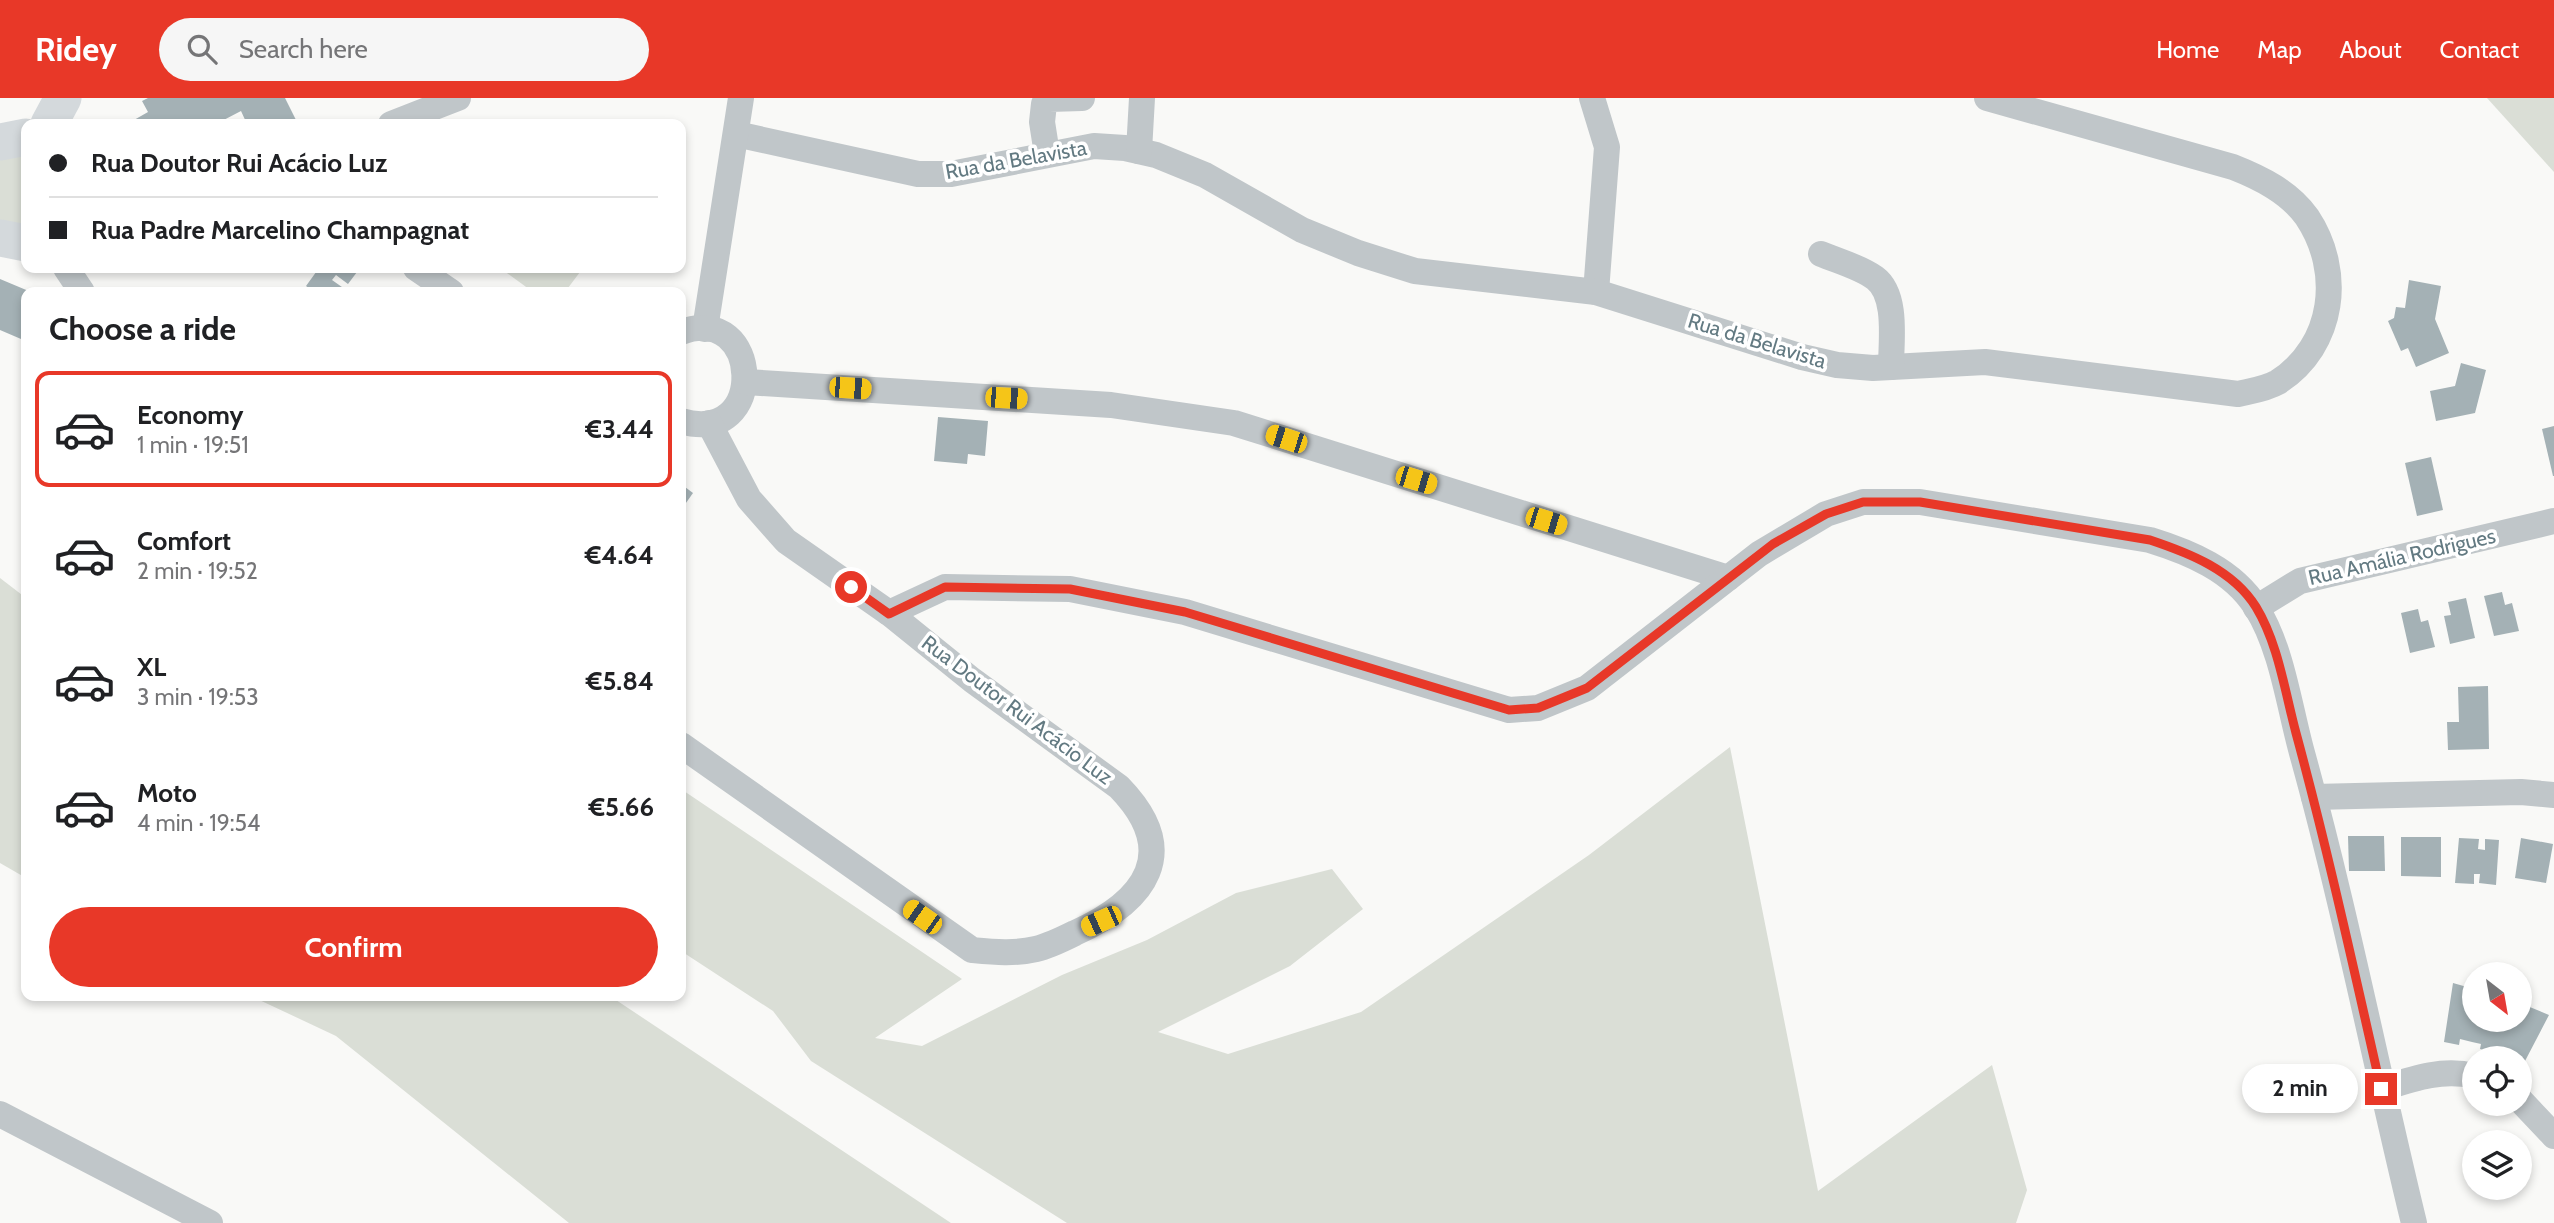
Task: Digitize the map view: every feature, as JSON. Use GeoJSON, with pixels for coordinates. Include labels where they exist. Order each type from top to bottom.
{"type":"FeatureCollection","features":[{"type":"Feature","properties":{"kind":"street"},"geometry":{"type":"LineString","coordinates":[[52,119],[62,98]]}},
{"type":"Feature","properties":{"kind":"street"},"geometry":{"type":"LineString","coordinates":[[402,98],[446,102]]}},
{"type":"Feature","properties":{"kind":"street"},"geometry":{"type":"LineString","coordinates":[[686,421],[709,423],[723,418],[734,408],[746,382],[745,367],[736,347],[719,333],[693,331],[736,134],[741,98]]}},
{"type":"Feature","properties":{"kind":"street"},"geometry":{"type":"LineString","coordinates":[[1047,154],[1042,121],[1044,103],[1049,99],[1082,98]]}},
{"type":"Feature","properties":{"kind":"street"},"geometry":{"type":"LineString","coordinates":[[1139,151],[1142,98]]}},
{"type":"Feature","properties":{"kind":"street"},"geometry":{"type":"LineString","coordinates":[[1592,98],[1607,148],[1596,292]]}},
{"type":"Feature","properties":{"kind":"street","name":"Rua da Belavista"},"geometry":{"type":"LineString","coordinates":[[736,134],[918,174],[951,174],[1094,146],[1139,151],[1205,175],[1302,230],[1358,253],[1415,271],[1596,292],[1801,357],[1838,365],[1891,367],[1985,362],[2238,394],[2277,383],[2297,367],[2310,351],[2326,318],[2330,287],[2328,266],[2318,237],[2305,215],[2263,179],[2233,167],[1987,98]]}},
{"type":"Feature","properties":{"kind":"street"},"geometry":{"type":"LineString","coordinates":[[403,119],[446,102]]}},
{"type":"Feature","properties":{"kind":"street"},"geometry":{"type":"LineString","coordinates":[[0,142],[21,138]]}},
{"type":"Feature","properties":{"kind":"street"},"geometry":{"type":"LineString","coordinates":[[0,238],[21,242]]}},
{"type":"Feature","properties":{"kind":"street"},"geometry":{"type":"LineString","coordinates":[[1821,254],[1877,279],[1887,298],[1891,316],[1891,367]]}},
{"type":"Feature","properties":{"kind":"street"},"geometry":{"type":"LineString","coordinates":[[424,273],[444,287]]}},
{"type":"Feature","properties":{"kind":"street"},"geometry":{"type":"LineString","coordinates":[[746,382],[1111,405],[1234,423],[1728,578]]}},
{"type":"Feature","properties":{"kind":"street","name":"Rua Doutor Rui Acácio Luz"},"geometry":{"type":"LineString","coordinates":[[686,749],[972,950],[1017,953],[1039,949],[1110,916],[1131,900],[1150,863],[1149,832],[1133,801],[1119,787],[972,680],[889,614],[786,541],[766,521],[734,474],[709,423]]}},
{"type":"Feature","properties":{"kind":"street"},"geometry":{"type":"LineString","coordinates":[[889,614],[945,587],[1070,589],[1185,612],[1509,710],[1538,708],[1587,688],[1787,535],[1826,514],[1863,502],[1920,502],[2150,540],[2205,562],[2229,578],[2256,608],[2272,643],[2314,797],[2414,1223]]}},
{"type":"Feature","properties":{"kind":"street","name":"Rua Amália Rodrigues"},"geometry":{"type":"LineString","coordinates":[[2256,608],[2300,582],[2554,521]]}},
{"type":"Feature","properties":{"kind":"street"},"geometry":{"type":"LineString","coordinates":[[2314,797],[2521,792],[2554,795]]}},
{"type":"Feature","properties":{"kind":"street"},"geometry":{"type":"LineString","coordinates":[[2381,1089],[2424,1076],[2462,1076]]}},
{"type":"Feature","properties":{"kind":"street"},"geometry":{"type":"LineString","coordinates":[[2532,1113],[2554,1136]]}},
{"type":"Feature","properties":{"kind":"street"},"geometry":{"type":"LineString","coordinates":[[0,1114],[210,1223]]}},
{"type":"Feature","properties":{"kind":"shaded area"},"geometry":{"type":"Polygon","coordinates":[[[2487,98],[2554,98],[2554,172],[2487,98]]]}},
{"type":"Feature","properties":{"kind":"shaded area"},"geometry":{"type":"Polygon","coordinates":[[[21,151],[21,229],[0,225],[0,155],[21,151]]]}},
{"type":"Feature","properties":{"kind":"shaded area"},"geometry":{"type":"Polygon","coordinates":[[[507,273],[579,273],[569,287],[526,287],[507,273]]]}},
{"type":"Feature","properties":{"kind":"shaded area"},"geometry":{"type":"Polygon","coordinates":[[[0,578],[21,594],[21,875],[0,863],[0,578]]]}},
{"type":"Feature","properties":{"kind":"shaded area"},"geometry":{"type":"Polygon","coordinates":[[[1730,747],[1818,1191],[1992,1065],[2027,1190],[2016,1223],[1067,1223],[811,1061],[773,1011],[686,954],[686,792],[962,979],[875,1038],[922,1046],[1062,975],[1147,940],[1236,893],[1332,869],[1363,909],[1290,966],[1158,1032],[1228,1054],[1361,1012],[1589,855],[1730,747]]]}},
{"type":"Feature","properties":{"kind":"shaded area"},"geometry":{"type":"Polygon","coordinates":[[[262,1001],[618,1001],[951,1223],[569,1223],[336,1036],[262,1001]]]}},
{"type":"Feature","properties":{"kind":"building"},"geometry":{"type":"Polygon","coordinates":[[[148,98],[285,98],[296,119],[245,119],[241,111],[226,119],[136,119],[148,112],[142,101],[148,98]]]}},
{"type":"Feature","properties":{"kind":"building"},"geometry":{"type":"Polygon","coordinates":[[[315,273],[356,273],[348,284],[336,275],[332,280],[342,287],[306,286],[315,273]]]}},
{"type":"Feature","properties":{"kind":"building"},"geometry":{"type":"Polygon","coordinates":[[[0,279],[21,288],[21,339],[0,330],[0,279]]]}},
{"type":"Feature","properties":{"kind":"building"},"geometry":{"type":"Polygon","coordinates":[[[2409,280],[2441,286],[2435,319],[2449,353],[2416,367],[2408,348],[2401,351],[2388,321],[2394,318],[2396,307],[2405,308],[2409,280]]]}},
{"type":"Feature","properties":{"kind":"building"},"geometry":{"type":"Polygon","coordinates":[[[2461,363],[2486,370],[2475,413],[2436,421],[2430,391],[2455,386],[2461,363]]]}},
{"type":"Feature","properties":{"kind":"building"},"geometry":{"type":"Polygon","coordinates":[[[938,417],[988,421],[985,456],[968,454],[967,464],[934,461],[938,417]]]}},
{"type":"Feature","properties":{"kind":"building"},"geometry":{"type":"Polygon","coordinates":[[[2554,426],[2554,476],[2553,476],[2542,429],[2554,426]]]}},
{"type":"Feature","properties":{"kind":"building"},"geometry":{"type":"Polygon","coordinates":[[[2431,457],[2443,510],[2417,516],[2405,463],[2431,457]]]}},
{"type":"Feature","properties":{"kind":"building"},"geometry":{"type":"Polygon","coordinates":[[[686,488],[693,493],[686,503],[686,488]]]}},
{"type":"Feature","properties":{"kind":"building"},"geometry":{"type":"Polygon","coordinates":[[[2502,592],[2505,605],[2512,603],[2519,631],[2494,636],[2484,596],[2502,592]]]}},
{"type":"Feature","properties":{"kind":"building"},"geometry":{"type":"Polygon","coordinates":[[[2466,598],[2475,638],[2450,644],[2444,616],[2451,615],[2448,602],[2466,598]]]}},
{"type":"Feature","properties":{"kind":"building"},"geometry":{"type":"Polygon","coordinates":[[[2418,609],[2421,622],[2428,620],[2435,647],[2410,653],[2401,613],[2418,609]]]}},
{"type":"Feature","properties":{"kind":"building"},"geometry":{"type":"Polygon","coordinates":[[[2488,686],[2489,749],[2448,750],[2447,722],[2459,722],[2458,687],[2488,686]]]}},
{"type":"Feature","properties":{"kind":"building"},"geometry":{"type":"Polygon","coordinates":[[[2348,836],[2384,836],[2385,871],[2349,871],[2348,836]]]}},
{"type":"Feature","properties":{"kind":"building"},"geometry":{"type":"Polygon","coordinates":[[[2401,837],[2441,837],[2441,877],[2401,876],[2401,837]]]}},
{"type":"Feature","properties":{"kind":"building"},"geometry":{"type":"Polygon","coordinates":[[[2459,838],[2479,839],[2478,849],[2485,850],[2485,839],[2499,840],[2496,885],[2479,883],[2480,874],[2474,874],[2474,884],[2455,883],[2459,838]]]}},
{"type":"Feature","properties":{"kind":"building"},"geometry":{"type":"Polygon","coordinates":[[[2521,838],[2553,844],[2546,883],[2515,878],[2521,838]]]}},
{"type":"Feature","properties":{"kind":"building"},"geometry":{"type":"Polygon","coordinates":[[[2453,983],[2462,986],[2462,1032],[2532,1032],[2532,1008],[2549,1015],[2532,1048],[2481,1046],[2460,1039],[2459,1045],[2444,1042],[2453,983]]]}},
{"type":"Feature","properties":{"kind":"route"},"geometry":{"type":"LineString","coordinates":[[851,587],[889,614],[945,587],[1070,589],[1185,612],[1509,710],[1538,708],[1587,688],[1773,544],[1826,514],[1863,502],[1920,502],[2150,540],[2205,562],[2229,578],[2256,608],[2272,643],[2314,797],[2381,1089]]}}]}
